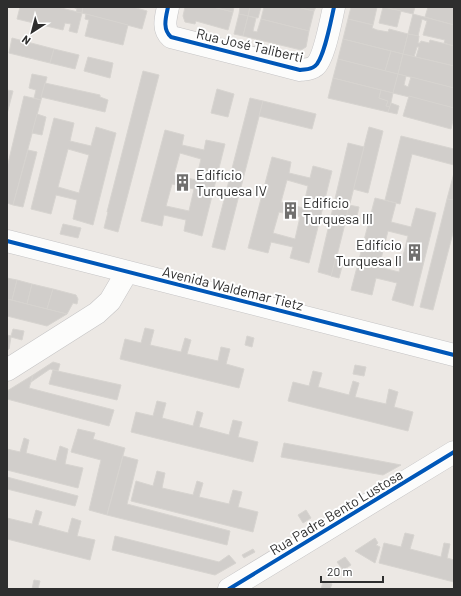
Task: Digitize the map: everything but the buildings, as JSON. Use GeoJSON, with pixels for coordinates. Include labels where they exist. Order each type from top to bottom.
{"type":"FeatureCollection","features":[{"type":"Feature","properties":{"kind":"street","name":"Rua José Taliberti"},"geometry":{"type":"LineString","coordinates":[[168,7],[165,26],[167,33],[171,37],[300,70],[310,69],[317,65],[322,54],[334,7]]}},
{"type":"Feature","properties":{"kind":"street","name":"Avenida Waldemar Tietz"},"geometry":{"type":"LineString","coordinates":[[7,241],[454,355]]}},
{"type":"Feature","properties":{"kind":"street"},"geometry":{"type":"LineString","coordinates":[[7,370],[97,313],[110,300],[127,272]]}},
{"type":"Feature","properties":{"kind":"street","name":"Rua Padre Bento Lustosa"},"geometry":{"type":"LineString","coordinates":[[229,589],[454,452]]}},
{"type":"Feature","properties":{"kind":"cycle path"},"geometry":{"type":"LineString","coordinates":[[168,7],[166,30],[171,37],[300,70],[311,68],[318,62],[327,39],[334,7]]}},
{"type":"Feature","properties":{"kind":"cycle path"},"geometry":{"type":"LineString","coordinates":[[7,241],[454,355]]}},
{"type":"Feature","properties":{"kind":"cycle path"},"geometry":{"type":"LineString","coordinates":[[229,589],[454,452]]}},
{"type":"Feature","properties":{"kind":"place","name":"Edifício Turquesa IV"},"geometry":{"type":"Point","coordinates":[183,182]}},
{"type":"Feature","properties":{"kind":"place","name":"Edifício Turquesa III"},"geometry":{"type":"Point","coordinates":[290,210]}},
{"type":"Feature","properties":{"kind":"place","name":"Edifício Turquesa II"},"geometry":{"type":"Point","coordinates":[415,252]}}]}
